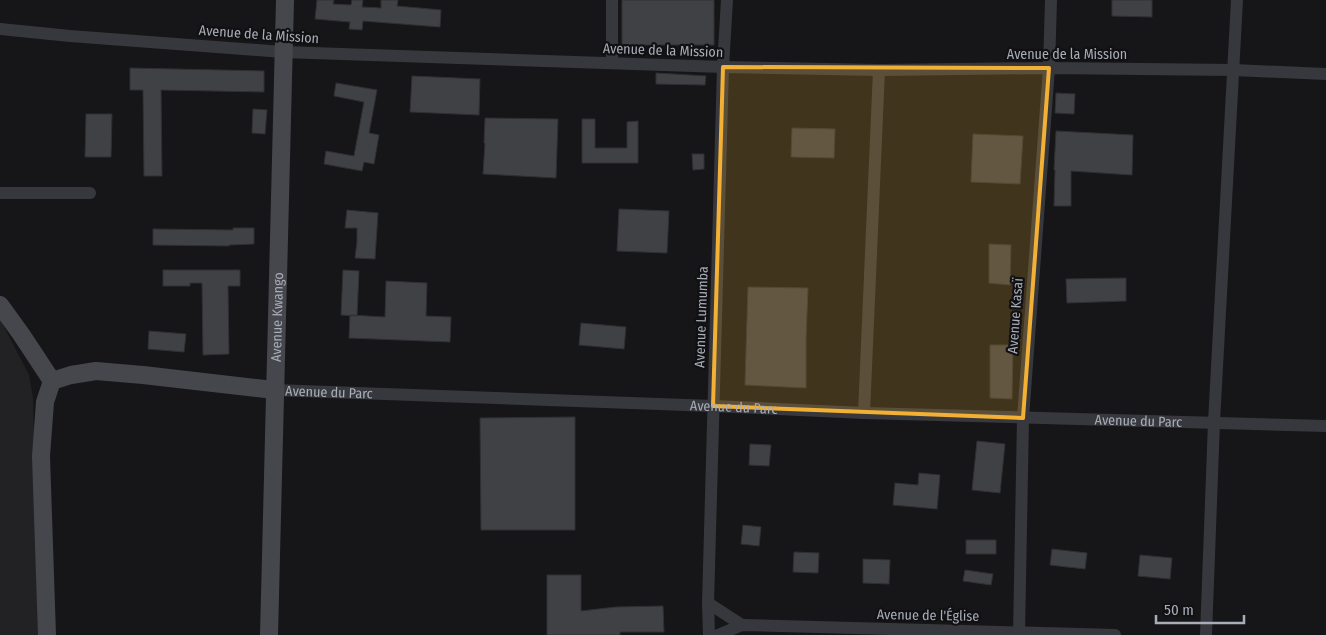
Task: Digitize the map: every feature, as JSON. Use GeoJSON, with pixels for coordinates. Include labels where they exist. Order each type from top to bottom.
{"type":"FeatureCollection","features":[{"type":"Feature","properties":{"kind":"street","name":"Avenue Kwango"},"geometry":{"type":"LineString","coordinates":[[269,635],[285,0]]}},
{"type":"Feature","properties":{"kind":"street"},"geometry":{"type":"LineString","coordinates":[[612,0],[612,63]]}},
{"type":"Feature","properties":{"kind":"street","name":"Avenue Lumumba"},"geometry":{"type":"LineString","coordinates":[[708,635],[723,67],[727,0]]}},
{"type":"Feature","properties":{"kind":"street","name":"Avenue Kasaï"},"geometry":{"type":"LineString","coordinates":[[1019,634],[1022,418],[1049,68],[1051,0]]}},
{"type":"Feature","properties":{"kind":"street"},"geometry":{"type":"LineString","coordinates":[[1206,635],[1214,422],[1238,0]]}},
{"type":"Feature","properties":{"kind":"street","name":"Avenue de la Mission"},"geometry":{"type":"LineString","coordinates":[[0,29],[283,52],[723,67],[879,70],[1049,68],[1234,70],[1326,74]]}},
{"type":"Feature","properties":{"kind":"street"},"geometry":{"type":"LineString","coordinates":[[864,413],[879,70]]}},
{"type":"Feature","properties":{"kind":"street"},"geometry":{"type":"LineString","coordinates":[[0,193],[90,193]]}},
{"type":"Feature","properties":{"kind":"street"},"geometry":{"type":"LineString","coordinates":[[0,306],[52,381],[45,402],[42,456],[46,635]]}},
{"type":"Feature","properties":{"kind":"street","name":"Avenue du Parc"},"geometry":{"type":"LineString","coordinates":[[52,381],[96,371],[274,390],[864,413],[1326,426]]}},
{"type":"Feature","properties":{"kind":"street"},"geometry":{"type":"LineString","coordinates":[[708,603],[742,625]]}},
{"type":"Feature","properties":{"kind":"street"},"geometry":{"type":"LineString","coordinates":[[718,635],[742,625]]}},
{"type":"Feature","properties":{"kind":"street","name":"Avenue de l'Église"},"geometry":{"type":"LineString","coordinates":[[742,625],[1019,634],[1114,635]]}},
{"type":"Feature","properties":{"kind":"highlighted area"},"geometry":{"type":"Polygon","coordinates":[[[723,67],[1049,68],[1023,418],[713,406],[723,67]]]}},
{"type":"Feature","properties":{"kind":"shaded area"},"geometry":{"type":"Polygon","coordinates":[[[0,319],[29,375],[33,398],[39,635],[0,635],[0,319]]]}},
{"type":"Feature","properties":{"kind":"building"},"geometry":{"type":"Polygon","coordinates":[[[317,0],[334,0],[333,4],[351,5],[352,0],[363,0],[362,7],[381,8],[381,0],[398,0],[397,6],[441,10],[440,27],[363,21],[362,30],[349,29],[350,22],[315,19],[317,0]]]}},
{"type":"Feature","properties":{"kind":"building"},"geometry":{"type":"Polygon","coordinates":[[[622,0],[714,0],[714,45],[622,45],[622,0]]]}},
{"type":"Feature","properties":{"kind":"building"},"geometry":{"type":"Polygon","coordinates":[[[1112,0],[1152,0],[1152,17],[1112,16],[1112,0]]]}},
{"type":"Feature","properties":{"kind":"building"},"geometry":{"type":"Polygon","coordinates":[[[130,68],[264,71],[264,92],[161,90],[162,176],[144,176],[143,90],[130,90],[130,68]]]}},
{"type":"Feature","properties":{"kind":"building"},"geometry":{"type":"Polygon","coordinates":[[[656,73],[706,76],[705,85],[656,84],[656,73]]]}},
{"type":"Feature","properties":{"kind":"building"},"geometry":{"type":"Polygon","coordinates":[[[412,76],[480,79],[479,115],[410,112],[412,76]]]}},
{"type":"Feature","properties":{"kind":"building"},"geometry":{"type":"Polygon","coordinates":[[[336,83],[377,90],[369,133],[379,135],[374,164],[364,162],[362,171],[324,164],[326,151],[354,156],[364,102],[334,96],[336,83]]]}},
{"type":"Feature","properties":{"kind":"building"},"geometry":{"type":"Polygon","coordinates":[[[1056,93],[1075,94],[1074,114],[1055,113],[1056,93]]]}},
{"type":"Feature","properties":{"kind":"building"},"geometry":{"type":"Polygon","coordinates":[[[253,109],[267,110],[265,134],[252,133],[253,109]]]}},
{"type":"Feature","properties":{"kind":"building"},"geometry":{"type":"Polygon","coordinates":[[[86,114],[112,114],[111,157],[85,157],[86,114]]]}},
{"type":"Feature","properties":{"kind":"building"},"geometry":{"type":"Polygon","coordinates":[[[485,118],[558,119],[556,178],[483,174],[485,118]]]}},
{"type":"Feature","properties":{"kind":"building"},"geometry":{"type":"Polygon","coordinates":[[[582,119],[595,119],[595,148],[627,148],[627,122],[638,121],[638,163],[582,163],[582,119]]]}},
{"type":"Feature","properties":{"kind":"building"},"geometry":{"type":"Polygon","coordinates":[[[792,128],[835,129],[834,158],[791,157],[792,128]]]}},
{"type":"Feature","properties":{"kind":"building"},"geometry":{"type":"Polygon","coordinates":[[[1056,131],[1133,135],[1132,175],[1071,171],[1071,206],[1054,206],[1056,131]]]}},
{"type":"Feature","properties":{"kind":"building"},"geometry":{"type":"Polygon","coordinates":[[[973,134],[1023,136],[1020,184],[971,182],[973,134]]]}},
{"type":"Feature","properties":{"kind":"building"},"geometry":{"type":"Polygon","coordinates":[[[692,154],[704,154],[704,169],[693,170],[692,154]]]}},
{"type":"Feature","properties":{"kind":"building"},"geometry":{"type":"Polygon","coordinates":[[[619,209],[669,211],[667,253],[617,251],[619,209]]]}},
{"type":"Feature","properties":{"kind":"building"},"geometry":{"type":"Polygon","coordinates":[[[347,210],[378,213],[375,259],[355,258],[357,228],[345,228],[347,210]]]}},
{"type":"Feature","properties":{"kind":"building"},"geometry":{"type":"Polygon","coordinates":[[[233,228],[254,228],[254,244],[229,246],[153,245],[153,229],[233,230],[233,228]]]}},
{"type":"Feature","properties":{"kind":"building"},"geometry":{"type":"Polygon","coordinates":[[[989,244],[1011,245],[1010,285],[989,283],[989,244]]]}},
{"type":"Feature","properties":{"kind":"building"},"geometry":{"type":"Polygon","coordinates":[[[163,270],[240,270],[240,286],[228,286],[229,354],[203,355],[202,283],[190,283],[190,286],[163,286],[163,270]]]}},
{"type":"Feature","properties":{"kind":"building"},"geometry":{"type":"Polygon","coordinates":[[[343,270],[359,271],[357,316],[341,315],[343,270]]]}},
{"type":"Feature","properties":{"kind":"building"},"geometry":{"type":"Polygon","coordinates":[[[1126,278],[1126,301],[1067,303],[1066,279],[1126,278]]]}},
{"type":"Feature","properties":{"kind":"building"},"geometry":{"type":"Polygon","coordinates":[[[386,281],[427,283],[426,316],[451,317],[450,342],[349,338],[350,315],[385,317],[386,281]]]}},
{"type":"Feature","properties":{"kind":"building"},"geometry":{"type":"Polygon","coordinates":[[[748,287],[808,288],[806,388],[745,385],[748,287]]]}},
{"type":"Feature","properties":{"kind":"building"},"geometry":{"type":"Polygon","coordinates":[[[581,323],[626,327],[624,349],[579,345],[581,323]]]}},
{"type":"Feature","properties":{"kind":"building"},"geometry":{"type":"Polygon","coordinates":[[[149,331],[186,334],[184,352],[148,349],[149,331]]]}},
{"type":"Feature","properties":{"kind":"building"},"geometry":{"type":"Polygon","coordinates":[[[990,345],[1013,345],[1012,399],[990,398],[990,345]]]}},
{"type":"Feature","properties":{"kind":"building"},"geometry":{"type":"Polygon","coordinates":[[[575,417],[575,530],[481,530],[480,418],[575,417]]]}},
{"type":"Feature","properties":{"kind":"building"},"geometry":{"type":"Polygon","coordinates":[[[977,441],[1005,444],[1000,493],[972,490],[977,441]]]}},
{"type":"Feature","properties":{"kind":"building"},"geometry":{"type":"Polygon","coordinates":[[[750,444],[771,445],[769,466],[749,465],[750,444]]]}},
{"type":"Feature","properties":{"kind":"building"},"geometry":{"type":"Polygon","coordinates":[[[919,473],[940,475],[937,509],[893,505],[895,483],[918,485],[919,473]]]}},
{"type":"Feature","properties":{"kind":"building"},"geometry":{"type":"Polygon","coordinates":[[[743,525],[761,527],[759,546],[741,544],[743,525]]]}},
{"type":"Feature","properties":{"kind":"building"},"geometry":{"type":"Polygon","coordinates":[[[966,540],[996,540],[996,554],[966,554],[966,540]]]}},
{"type":"Feature","properties":{"kind":"building"},"geometry":{"type":"Polygon","coordinates":[[[1052,549],[1087,553],[1085,569],[1050,565],[1052,549]]]}},
{"type":"Feature","properties":{"kind":"building"},"geometry":{"type":"Polygon","coordinates":[[[794,552],[819,553],[818,573],[793,572],[794,552]]]}},
{"type":"Feature","properties":{"kind":"building"},"geometry":{"type":"Polygon","coordinates":[[[1140,555],[1172,558],[1170,579],[1138,576],[1140,555]]]}},
{"type":"Feature","properties":{"kind":"building"},"geometry":{"type":"Polygon","coordinates":[[[863,559],[890,560],[889,584],[863,583],[863,559]]]}},
{"type":"Feature","properties":{"kind":"building"},"geometry":{"type":"Polygon","coordinates":[[[965,570],[993,574],[991,585],[963,581],[965,570]]]}},
{"type":"Feature","properties":{"kind":"building"},"geometry":{"type":"Polygon","coordinates":[[[547,575],[581,575],[581,611],[616,607],[663,606],[664,632],[620,632],[620,635],[547,635],[547,575]]]}}]}
